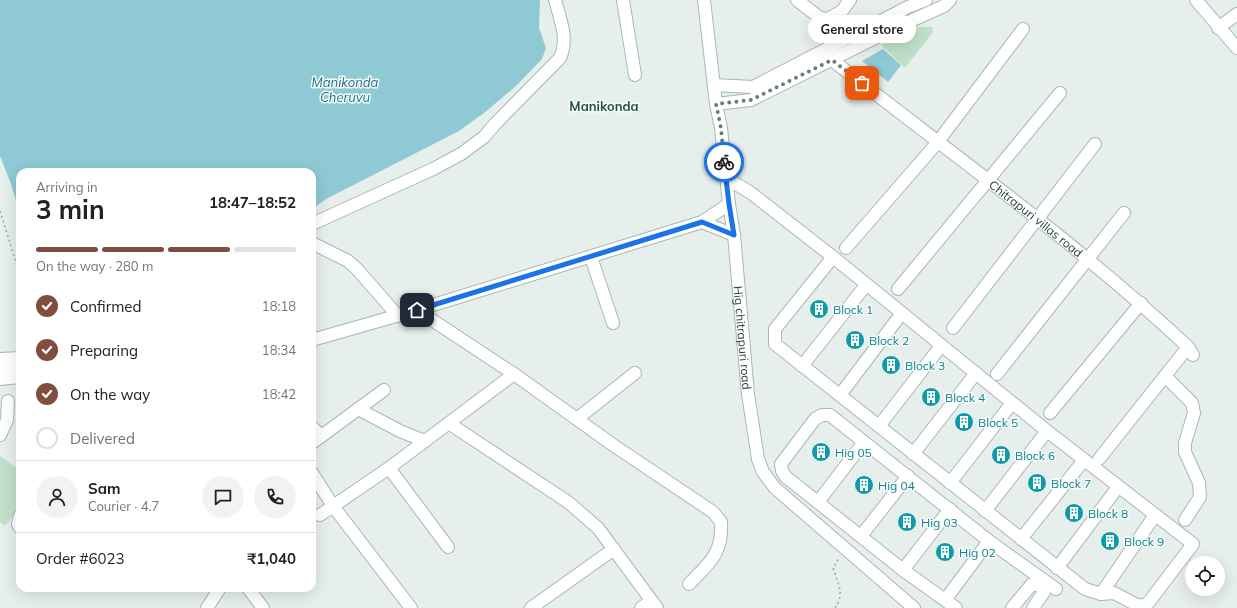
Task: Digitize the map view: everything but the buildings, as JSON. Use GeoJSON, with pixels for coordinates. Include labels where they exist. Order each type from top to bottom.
{"type":"FeatureCollection","features":[{"type":"Feature","properties":{"kind":"street"},"geometry":{"type":"LineString","coordinates":[[316,222],[433,170],[479,142],[560,58],[565,41],[563,27],[555,0]]}},
{"type":"Feature","properties":{"kind":"street"},"geometry":{"type":"LineString","coordinates":[[623,0],[635,75]]}},
{"type":"Feature","properties":{"kind":"street","name":"Hig chitrapuri road"},"geometry":{"type":"LineString","coordinates":[[704,0],[716,104],[721,128],[729,204],[734,235],[748,394],[758,459],[763,472],[775,488],[844,550],[914,608]]}},
{"type":"Feature","properties":{"kind":"street"},"geometry":{"type":"LineString","coordinates":[[797,0],[820,18],[828,19],[842,11],[850,0]]}},
{"type":"Feature","properties":{"kind":"street"},"geometry":{"type":"LineString","coordinates":[[714,85],[753,87],[925,0]]}},
{"type":"Feature","properties":{"kind":"street"},"geometry":{"type":"LineString","coordinates":[[919,17],[925,0]]}},
{"type":"Feature","properties":{"kind":"street"},"geometry":{"type":"LineString","coordinates":[[716,104],[751,100],[944,6],[950,0]]}},
{"type":"Feature","properties":{"kind":"street"},"geometry":{"type":"LineString","coordinates":[[1196,0],[1218,28],[1237,48]]}},
{"type":"Feature","properties":{"kind":"street"},"geometry":{"type":"LineString","coordinates":[[1218,28],[1237,14]]}},
{"type":"Feature","properties":{"kind":"street"},"geometry":{"type":"LineString","coordinates":[[846,248],[937,143],[1023,29]]}},
{"type":"Feature","properties":{"kind":"street"},"geometry":{"type":"LineString","coordinates":[[828,49],[832,60]]}},
{"type":"Feature","properties":{"kind":"street","name":"Chitrapuri villas road"},"geometry":{"type":"LineString","coordinates":[[832,60],[1038,220],[1141,303],[1190,351],[1165,376]]}},
{"type":"Feature","properties":{"kind":"street"},"geometry":{"type":"LineString","coordinates":[[898,289],[1060,93]]}},
{"type":"Feature","properties":{"kind":"street"},"geometry":{"type":"LineString","coordinates":[[953,328],[1038,220],[1095,144]]}},
{"type":"Feature","properties":{"kind":"street"},"geometry":{"type":"LineString","coordinates":[[726,178],[750,193],[834,257],[866,285],[1047,431],[1193,544],[1149,602],[1143,606],[1135,604],[1114,593],[1101,594],[1085,590],[775,344],[775,329],[834,257]]}},
{"type":"Feature","properties":{"kind":"street"},"geometry":{"type":"LineString","coordinates":[[316,339],[398,316],[702,222],[729,204]]}},
{"type":"Feature","properties":{"kind":"street"},"geometry":{"type":"LineString","coordinates":[[997,374],[1124,213]]}},
{"type":"Feature","properties":{"kind":"street"},"geometry":{"type":"LineString","coordinates":[[702,222],[734,235]]}},
{"type":"Feature","properties":{"kind":"street"},"geometry":{"type":"LineString","coordinates":[[316,245],[348,261],[356,268],[398,316]]}},
{"type":"Feature","properties":{"kind":"street"},"geometry":{"type":"LineString","coordinates":[[591,257],[613,322]]}},
{"type":"Feature","properties":{"kind":"street"},"geometry":{"type":"LineString","coordinates":[[802,366],[866,285]]}},
{"type":"Feature","properties":{"kind":"street"},"geometry":{"type":"LineString","coordinates":[[1050,413],[1141,303]]}},
{"type":"Feature","properties":{"kind":"street"},"geometry":{"type":"LineString","coordinates":[[417,310],[514,374],[578,418],[613,445],[713,512],[721,522],[719,548],[711,561],[689,584]]}},
{"type":"Feature","properties":{"kind":"street"},"geometry":{"type":"LineString","coordinates":[[840,396],[902,313]]}},
{"type":"Feature","properties":{"kind":"street"},"geometry":{"type":"LineString","coordinates":[[879,426],[941,346]]}},
{"type":"Feature","properties":{"kind":"street"},"geometry":{"type":"LineString","coordinates":[[0,359],[16,358]]}},
{"type":"Feature","properties":{"kind":"street"},"geometry":{"type":"LineString","coordinates":[[0,368],[16,367]]}},
{"type":"Feature","properties":{"kind":"street"},"geometry":{"type":"LineString","coordinates":[[913,454],[976,373]]}},
{"type":"Feature","properties":{"kind":"street"},"geometry":{"type":"LineString","coordinates":[[320,515],[450,424],[514,374]]}},
{"type":"Feature","properties":{"kind":"street"},"geometry":{"type":"LineString","coordinates":[[578,418],[635,374]]}},
{"type":"Feature","properties":{"kind":"street"},"geometry":{"type":"LineString","coordinates":[[1099,459],[1165,376],[1192,403],[1194,413],[1185,443],[1185,452],[1200,483],[1200,497],[1185,520]]}},
{"type":"Feature","properties":{"kind":"street"},"geometry":{"type":"LineString","coordinates":[[0,379],[16,377]]}},
{"type":"Feature","properties":{"kind":"street"},"geometry":{"type":"LineString","coordinates":[[317,439],[384,390]]}},
{"type":"Feature","properties":{"kind":"street"},"geometry":{"type":"LineString","coordinates":[[0,435],[7,420],[9,401]]}},
{"type":"Feature","properties":{"kind":"street"},"geometry":{"type":"LineString","coordinates":[[950,483],[1012,403]]}},
{"type":"Feature","properties":{"kind":"street"},"geometry":{"type":"LineString","coordinates":[[358,409],[425,442]]}},
{"type":"Feature","properties":{"kind":"street"},"geometry":{"type":"LineString","coordinates":[[956,608],[903,570],[786,477],[782,471],[781,464],[815,419],[822,415],[830,415],[990,541],[1056,589]]}},
{"type":"Feature","properties":{"kind":"street"},"geometry":{"type":"LineString","coordinates":[[450,424],[568,502],[598,528],[654,604],[640,608]]}},
{"type":"Feature","properties":{"kind":"street"},"geometry":{"type":"LineString","coordinates":[[985,511],[1047,431]]}},
{"type":"Feature","properties":{"kind":"street"},"geometry":{"type":"LineString","coordinates":[[818,502],[864,442]]}},
{"type":"Feature","properties":{"kind":"street"},"geometry":{"type":"LineString","coordinates":[[1021,539],[1084,460]]}},
{"type":"Feature","properties":{"kind":"street"},"geometry":{"type":"LineString","coordinates":[[389,468],[448,547]]}},
{"type":"Feature","properties":{"kind":"street"},"geometry":{"type":"LineString","coordinates":[[861,536],[908,476]]}},
{"type":"Feature","properties":{"kind":"street"},"geometry":{"type":"LineString","coordinates":[[316,479],[333,506],[411,608]]}},
{"type":"Feature","properties":{"kind":"street"},"geometry":{"type":"LineString","coordinates":[[1058,568],[1118,487]]}},
{"type":"Feature","properties":{"kind":"street"},"geometry":{"type":"LineString","coordinates":[[903,570],[950,509]]}},
{"type":"Feature","properties":{"kind":"street"},"geometry":{"type":"LineString","coordinates":[[1101,594],[1155,515]]}},
{"type":"Feature","properties":{"kind":"street"},"geometry":{"type":"LineString","coordinates":[[945,600],[990,541]]}},
{"type":"Feature","properties":{"kind":"street"},"geometry":{"type":"LineString","coordinates":[[531,608],[614,548]]}},
{"type":"Feature","properties":{"kind":"street"},"geometry":{"type":"LineString","coordinates":[[1012,608],[1032,584],[1040,586],[1044,592],[1033,608]]}},
{"type":"Feature","properties":{"kind":"street"},"geometry":{"type":"LineString","coordinates":[[206,608],[217,592]]}},
{"type":"Feature","properties":{"kind":"street"},"geometry":{"type":"LineString","coordinates":[[251,592],[263,608]]}},
{"type":"Feature","properties":{"kind":"path"},"geometry":{"type":"LineString","coordinates":[[0,211],[16,265]]}},
{"type":"Feature","properties":{"kind":"path"},"geometry":{"type":"LineString","coordinates":[[835,608],[841,599],[840,588],[833,568],[844,550]]}},
{"type":"Feature","properties":{"kind":"green space"},"geometry":{"type":"Polygon","coordinates":[[[918,27],[932,27],[933,32],[905,68],[881,45],[918,27]]]}},
{"type":"Feature","properties":{"kind":"green space"},"geometry":{"type":"Polygon","coordinates":[[[0,456],[16,468],[16,512],[5,526],[0,522],[0,456]]]}},
{"type":"Feature","properties":{"kind":"water","name":"Manikonda Cheruvu"},"geometry":{"type":"Polygon","coordinates":[[[0,0],[540,0],[539,28],[546,48],[542,59],[516,86],[484,113],[459,131],[328,198],[316,206],[316,168],[16,168],[16,201],[0,156],[0,0]]]}},
{"type":"Feature","properties":{"kind":"water"},"geometry":{"type":"Polygon","coordinates":[[[883,49],[901,65],[888,82],[862,61],[883,49]]]}},
{"type":"Feature","properties":{"kind":"way so far"},"geometry":{"type":"LineString","coordinates":[[724,162],[721,128],[716,104],[751,100],[832,60],[862,83]]}},
{"type":"Feature","properties":{"kind":"place","name":"General store"},"geometry":{"type":"Point","coordinates":[862,83]}},
{"type":"Feature","properties":{"kind":"place","name":"Block 1"},"geometry":{"type":"Point","coordinates":[819,309]}},
{"type":"Feature","properties":{"kind":"place","name":"Block 2"},"geometry":{"type":"Point","coordinates":[855,340]}},
{"type":"Feature","properties":{"kind":"place","name":"Block 3"},"geometry":{"type":"Point","coordinates":[891,365]}},
{"type":"Feature","properties":{"kind":"place","name":"Block 4"},"geometry":{"type":"Point","coordinates":[931,397]}},
{"type":"Feature","properties":{"kind":"place","name":"Block 5"},"geometry":{"type":"Point","coordinates":[964,422]}},
{"type":"Feature","properties":{"kind":"place","name":"Hig 05"},"geometry":{"type":"Point","coordinates":[821,452]}},
{"type":"Feature","properties":{"kind":"place","name":"Block 6"},"geometry":{"type":"Point","coordinates":[1001,455]}},
{"type":"Feature","properties":{"kind":"place","name":"Block 7"},"geometry":{"type":"Point","coordinates":[1037,483]}},
{"type":"Feature","properties":{"kind":"place","name":"Hig 04"},"geometry":{"type":"Point","coordinates":[864,485]}},
{"type":"Feature","properties":{"kind":"place","name":"Block 8"},"geometry":{"type":"Point","coordinates":[1074,513]}},
{"type":"Feature","properties":{"kind":"place","name":"Hig 03"},"geometry":{"type":"Point","coordinates":[907,522]}},
{"type":"Feature","properties":{"kind":"place","name":"Block 9"},"geometry":{"type":"Point","coordinates":[1110,541]}},
{"type":"Feature","properties":{"kind":"place","name":"Hig 02"},"geometry":{"type":"Point","coordinates":[945,552]}},
{"type":"Feature","properties":{"kind":"district","name":"Manikonda"},"geometry":{"type":"Point","coordinates":[604,106]}},
{"type":"Feature","properties":{"kind":"route"},"geometry":{"type":"LineString","coordinates":[[417,310],[702,222],[734,235],[724,162]]}}]}
